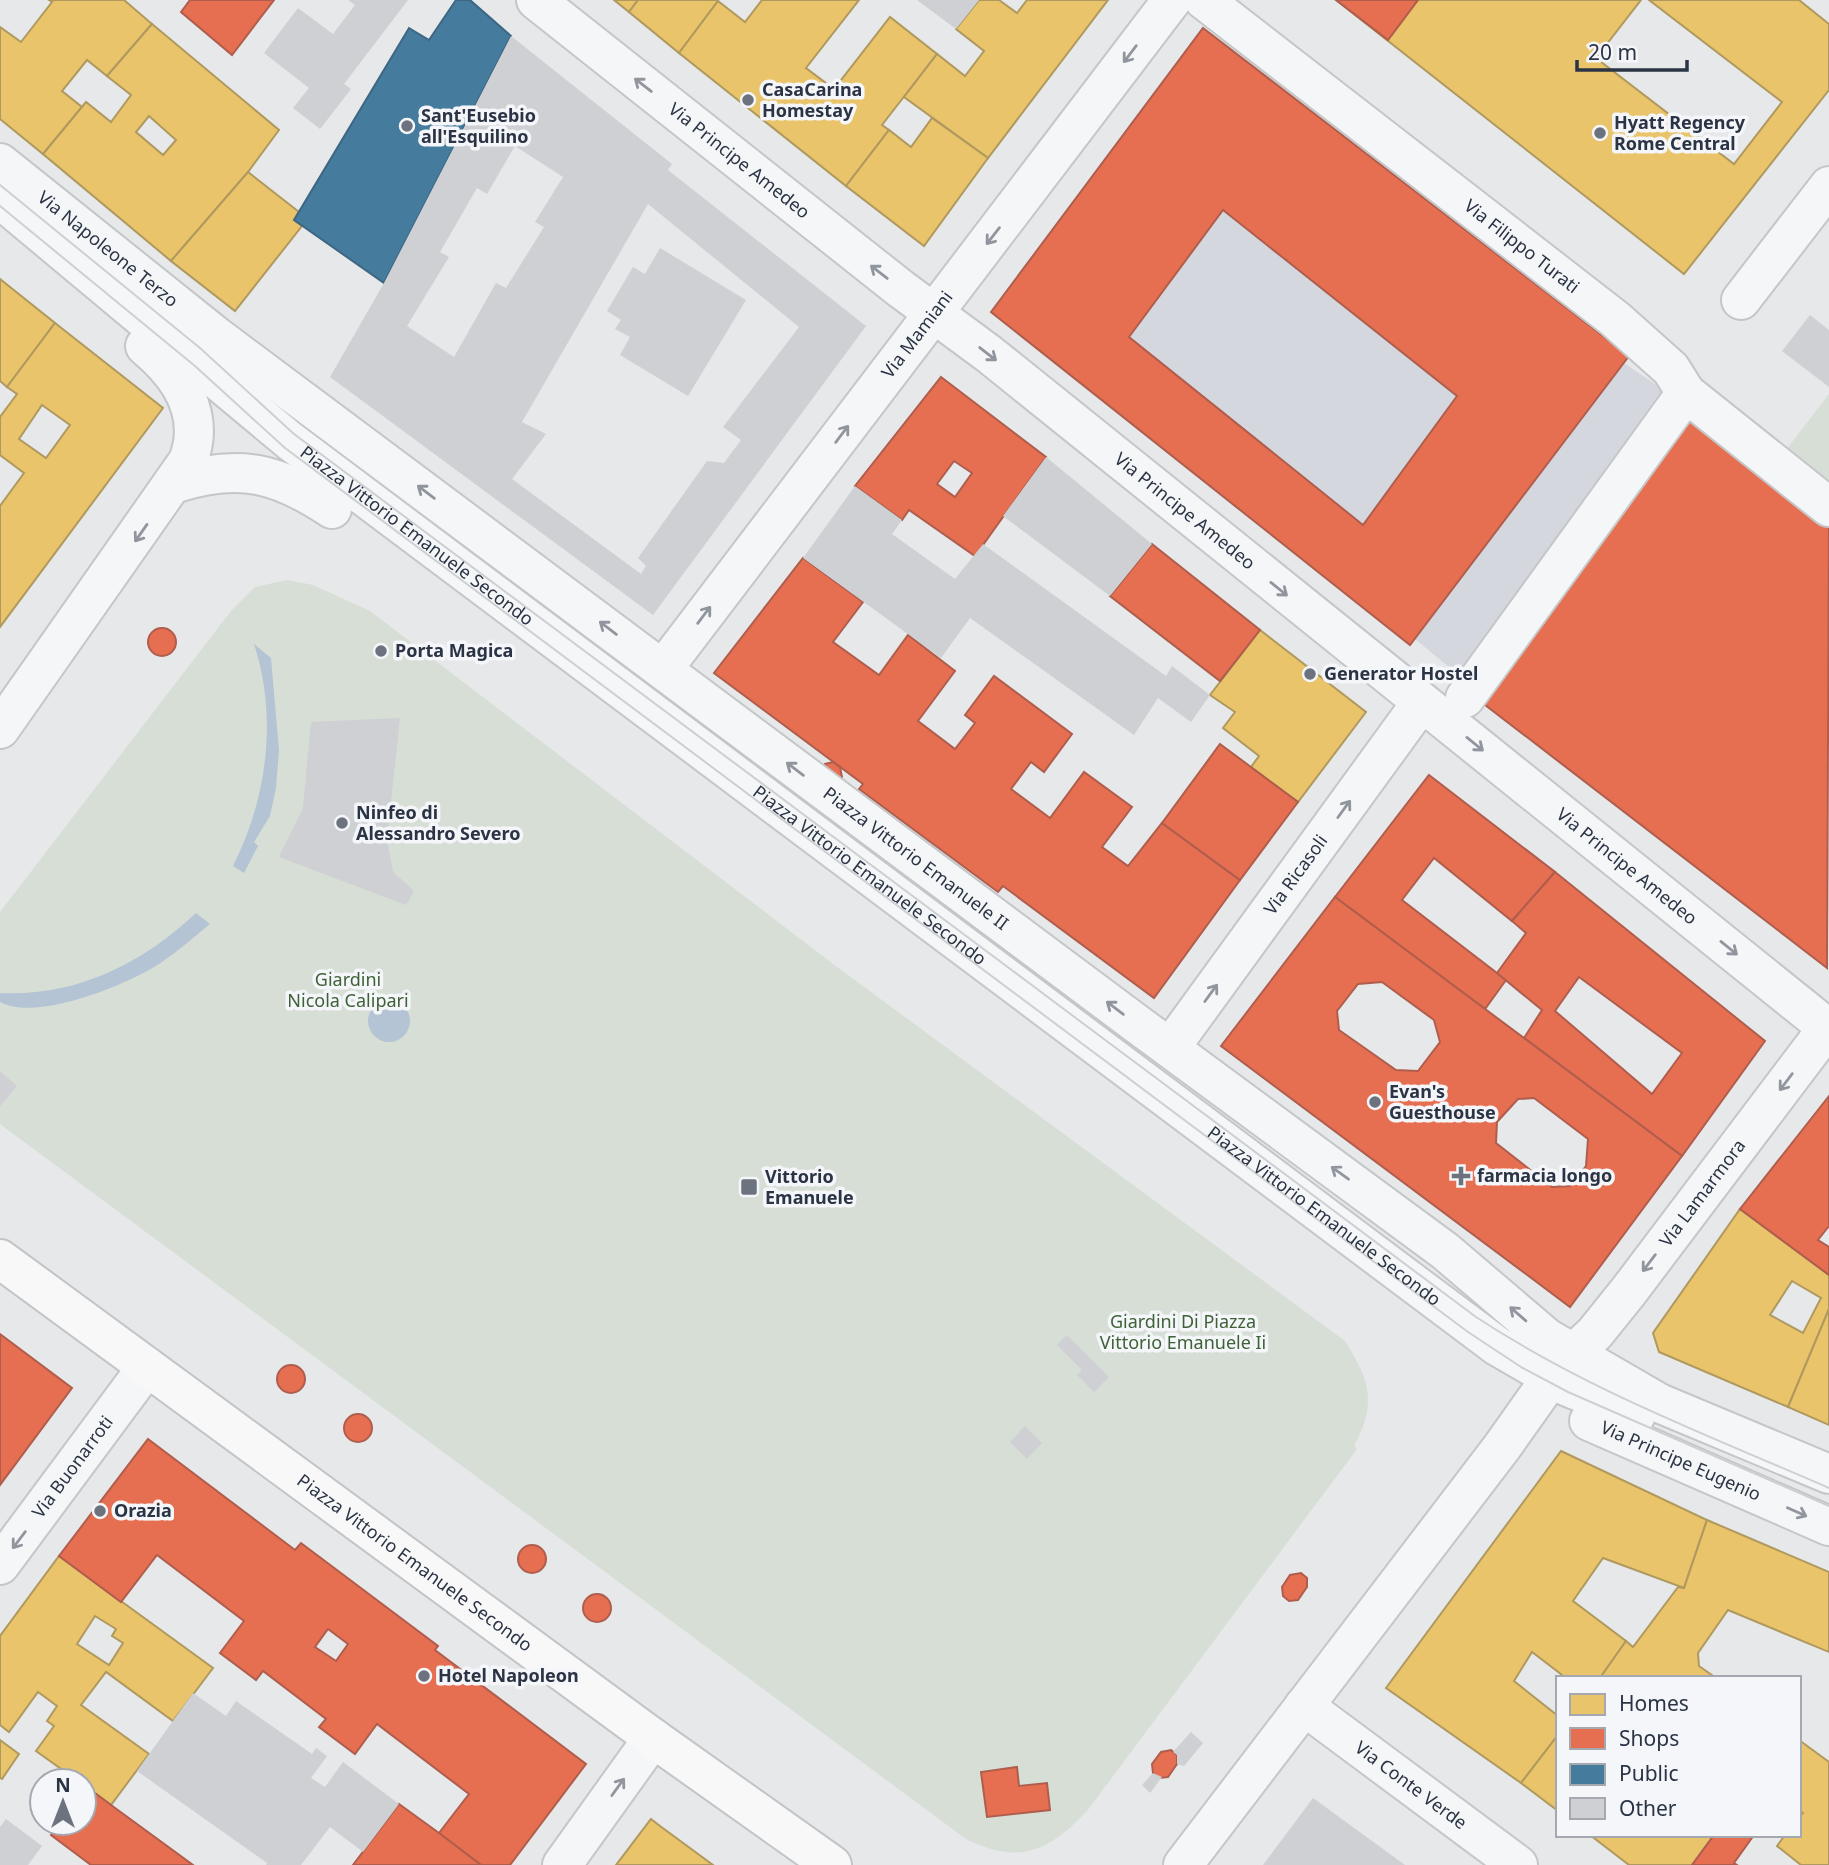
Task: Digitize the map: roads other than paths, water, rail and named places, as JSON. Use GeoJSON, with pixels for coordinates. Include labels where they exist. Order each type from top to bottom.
{"type":"FeatureCollection","features":[{"type":"Feature","properties":{"kind":"main road","name":"Piazza Vittorio Emanuele Secondo"},"geometry":{"type":"LineString","coordinates":[[0,1259],[653,1738],[832,1865]]}},
{"type":"Feature","properties":{"kind":"street","name":"Via Principe Amedeo"},"geometry":{"type":"LineString","coordinates":[[536,0],[933,313],[989,354],[1829,1028]]}},
{"type":"Feature","properties":{"kind":"street","name":"Via Mamiani"},"geometry":{"type":"LineString","coordinates":[[663,669],[1172,0]]}},
{"type":"Feature","properties":{"kind":"street","name":"Via Filippo Turati"},"geometry":{"type":"LineString","coordinates":[[1204,0],[1615,319],[1671,369],[1686,393],[1829,507]]}},
{"type":"Feature","properties":{"kind":"street","name":"Via Napoleone Terzo"},"geometry":{"type":"LineString","coordinates":[[0,163],[198,361]]}},
{"type":"Feature","properties":{"kind":"street"},"geometry":{"type":"LineString","coordinates":[[1741,300],[1829,186]]}},
{"type":"Feature","properties":{"kind":"street","name":"Via Napoleone Terzo"},"geometry":{"type":"LineString","coordinates":[[0,199],[198,361]]}},
{"type":"Feature","properties":{"kind":"street"},"geometry":{"type":"LineString","coordinates":[[0,227],[153,353],[198,361],[663,669]]}},
{"type":"Feature","properties":{"kind":"street"},"geometry":{"type":"LineString","coordinates":[[1,727],[176,483],[192,451],[195,432],[191,404],[198,361]]}},
{"type":"Feature","properties":{"kind":"street","name":"Piazza Vittorio Emanuele Secondo"},"geometry":{"type":"LineString","coordinates":[[198,361],[290,441],[891,894],[1497,1346],[1551,1379]]}},
{"type":"Feature","properties":{"kind":"street"},"geometry":{"type":"LineString","coordinates":[[1465,698],[1686,393]]}},
{"type":"Feature","properties":{"kind":"street"},"geometry":{"type":"LineString","coordinates":[[176,483],[222,473],[257,473],[281,480],[332,509]]}},
{"type":"Feature","properties":{"kind":"street","name":"Piazza Vittorio Emanuele II"},"geometry":{"type":"LineString","coordinates":[[663,669],[1170,1048]]}},
{"type":"Feature","properties":{"kind":"street","name":"Via Ricasoli"},"geometry":{"type":"LineString","coordinates":[[1170,1048],[1421,703]]}},
{"type":"Feature","properties":{"kind":"street","name":"Via Lamarmora"},"geometry":{"type":"LineString","coordinates":[[1551,1379],[1628,1292],[1829,1028]]}},
{"type":"Feature","properties":{"kind":"street"},"geometry":{"type":"LineString","coordinates":[[1170,1048],[1446,1251],[1536,1329],[1551,1379]]}},
{"type":"Feature","properties":{"kind":"street","name":"Via Buonarroti"},"geometry":{"type":"LineString","coordinates":[[0,1565],[147,1367]]}},
{"type":"Feature","properties":{"kind":"street"},"geometry":{"type":"LineString","coordinates":[[1551,1379],[1660,1403],[1829,1474]]}},
{"type":"Feature","properties":{"kind":"street"},"geometry":{"type":"LineString","coordinates":[[1182,1865],[1551,1379]]}},
{"type":"Feature","properties":{"kind":"street","name":"Via Principe Eugenio"},"geometry":{"type":"LineString","coordinates":[[1551,1379],[1829,1499]]}},
{"type":"Feature","properties":{"kind":"street","name":"Via Principe Eugenio"},"geometry":{"type":"LineString","coordinates":[[1551,1379],[1597,1424],[1829,1526]]}},
{"type":"Feature","properties":{"kind":"street","name":"Via Conte Verde"},"geometry":{"type":"LineString","coordinates":[[1304,1706],[1518,1865]]}},
{"type":"Feature","properties":{"kind":"street"},"geometry":{"type":"LineString","coordinates":[[562,1865],[653,1738]]}},
{"type":"Feature","properties":{"kind":"water"},"geometry":{"type":"Polygon","coordinates":[[[254,644],[271,658],[279,750],[276,788],[270,816],[254,842],[258,846],[244,873],[233,866],[245,840],[261,786],[267,729],[266,700],[254,644]]]}},
{"type":"Feature","properties":{"kind":"water"},"geometry":{"type":"Polygon","coordinates":[[[196,913],[210,924],[159,964],[125,982],[58,1004],[16,1007],[0,1002],[0,993],[55,989],[106,974],[153,948],[196,913]]]}},
{"type":"Feature","properties":{"kind":"water"},"geometry":{"type":"Polygon","coordinates":[[[389,1000],[404,1006],[410,1021],[404,1036],[389,1042],[374,1036],[368,1021],[374,1006],[389,1000]]]}},
{"type":"Feature","properties":{"kind":"tram line"},"geometry":{"type":"LineString","coordinates":[[0,185],[200,348],[294,434],[1476,1317],[1518,1343],[1605,1389],[1829,1488]]}},
{"type":"Feature","properties":{"kind":"tram line"},"geometry":{"type":"LineString","coordinates":[[0,206],[195,366],[285,448],[1468,1332],[1521,1367],[1568,1392],[1829,1506]]}},
{"type":"Feature","properties":{"kind":"place","name":"CasaCarina Homestay"},"geometry":{"type":"Point","coordinates":[748,100]}},
{"type":"Feature","properties":{"kind":"place","name":"Sant'Eusebio all'Esquilino"},"geometry":{"type":"Point","coordinates":[407,126]}},
{"type":"Feature","properties":{"kind":"place","name":"Hyatt Regency Rome Central"},"geometry":{"type":"Point","coordinates":[1600,133]}},
{"type":"Feature","properties":{"kind":"place","name":"Porta Magica"},"geometry":{"type":"Point","coordinates":[381,651]}},
{"type":"Feature","properties":{"kind":"place","name":"Generator Hostel"},"geometry":{"type":"Point","coordinates":[1310,674]}},
{"type":"Feature","properties":{"kind":"place","name":"Ninfeo di Alessandro Severo"},"geometry":{"type":"Point","coordinates":[342,823]}},
{"type":"Feature","properties":{"kind":"place","name":"Evan's Guesthouse"},"geometry":{"type":"Point","coordinates":[1375,1102]}},
{"type":"Feature","properties":{"kind":"place","name":"farmacia longo"},"geometry":{"type":"Point","coordinates":[1461,1176]}},
{"type":"Feature","properties":{"kind":"place","name":"Vittorio Emanuele"},"geometry":{"type":"Point","coordinates":[749,1187]}},
{"type":"Feature","properties":{"kind":"place","name":"Orazia"},"geometry":{"type":"Point","coordinates":[100,1511]}},
{"type":"Feature","properties":{"kind":"place","name":"Hotel Napoleon"},"geometry":{"type":"Point","coordinates":[424,1676]}},
{"type":"Feature","properties":{"kind":"park label","name":"Giardini Nicola Calipari"},"geometry":{"type":"Point","coordinates":[348,990]}},
{"type":"Feature","properties":{"kind":"park label","name":"Giardini Di Piazza Vittorio Emanuele Ii"},"geometry":{"type":"Point","coordinates":[1183,1332]}}]}
